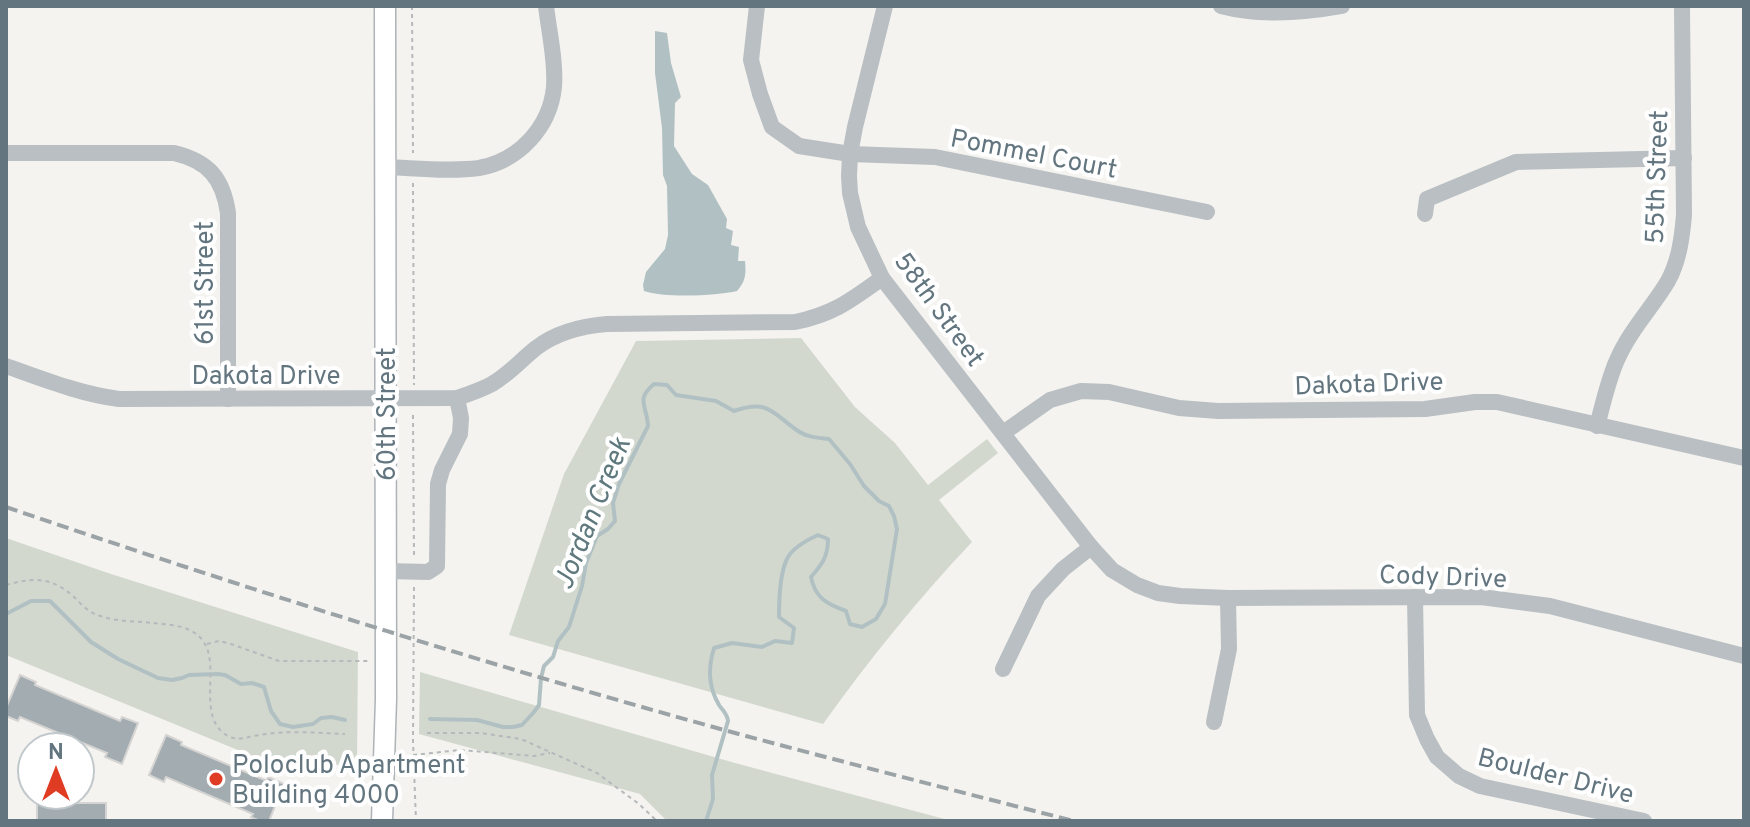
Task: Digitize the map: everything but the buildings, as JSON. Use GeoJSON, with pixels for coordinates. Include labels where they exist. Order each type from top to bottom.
{"type":"FeatureCollection","features":[{"type":"Feature","properties":{"kind":"main road","name":"60th Street"},"geometry":{"type":"LineString","coordinates":[[382,821],[386,662],[385,6]]}},
{"type":"Feature","properties":{"kind":"street"},"geometry":{"type":"LineString","coordinates":[[386,167],[479,168],[496,163],[525,145],[545,118],[554,84],[546,6]]}},
{"type":"Feature","properties":{"kind":"street","name":"Pommel Court"},"geometry":{"type":"LineString","coordinates":[[757,6],[751,60],[760,94],[772,127],[799,146],[850,154],[935,157],[1207,212]]}},
{"type":"Feature","properties":{"kind":"street","name":"58th Street"},"geometry":{"type":"LineString","coordinates":[[885,6],[850,154],[850,193],[858,227],[882,278],[1091,547],[1112,570],[1137,585]]}},
{"type":"Feature","properties":{"kind":"street"},"geometry":{"type":"LineString","coordinates":[[1221,6],[1286,12],[1342,6]]}},
{"type":"Feature","properties":{"kind":"street","name":"55th Street"},"geometry":{"type":"LineString","coordinates":[[1597,426],[1617,361],[1635,326],[1668,280],[1682,240],[1682,6]]}},
{"type":"Feature","properties":{"kind":"street","name":"61st Street"},"geometry":{"type":"LineString","coordinates":[[6,153],[167,153],[189,157],[213,173],[226,198],[228,213],[228,399]]}},
{"type":"Feature","properties":{"kind":"street"},"geometry":{"type":"LineString","coordinates":[[1425,214],[1427,199],[1516,162],[1684,158]]}},
{"type":"Feature","properties":{"kind":"street","name":"Dakota Drive"},"geometry":{"type":"LineString","coordinates":[[6,366],[97,396],[119,399],[457,398],[489,386],[536,348],[570,330],[607,324],[795,322],[836,310],[882,278]]}},
{"type":"Feature","properties":{"kind":"street","name":"Dakota Drive"},"geometry":{"type":"LineString","coordinates":[[1003,433],[1050,400],[1081,391],[1109,392],[1179,408],[1218,411],[1425,409],[1497,402],[1744,458]]}},
{"type":"Feature","properties":{"kind":"street"},"geometry":{"type":"LineString","coordinates":[[386,571],[428,572],[437,566],[438,484],[460,434],[457,398]]}},
{"type":"Feature","properties":{"kind":"street"},"geometry":{"type":"LineString","coordinates":[[1003,669],[1038,596],[1063,569],[1091,547]]}},
{"type":"Feature","properties":{"kind":"street","name":"Cody Drive"},"geometry":{"type":"LineString","coordinates":[[1137,585],[1158,593],[1228,598],[1481,597],[1550,606],[1744,656]]}},
{"type":"Feature","properties":{"kind":"street","name":"Boulder Drive"},"geometry":{"type":"LineString","coordinates":[[1415,597],[1417,715],[1437,757],[1459,776],[1480,786],[1644,821]]}},
{"type":"Feature","properties":{"kind":"street"},"geometry":{"type":"LineString","coordinates":[[1214,722],[1229,649],[1228,598]]}},
{"type":"Feature","properties":{"kind":"path"},"geometry":{"type":"LineString","coordinates":[[412,6],[413,157]]}},
{"type":"Feature","properties":{"kind":"path"},"geometry":{"type":"LineString","coordinates":[[413,177],[414,382]]}},
{"type":"Feature","properties":{"kind":"path"},"geometry":{"type":"LineString","coordinates":[[413,415],[413,755],[416,821]]}},
{"type":"Feature","properties":{"kind":"path"},"geometry":{"type":"LineString","coordinates":[[6,585],[33,579],[48,581],[64,588],[97,615],[188,629],[202,638],[209,658],[214,722],[234,738],[272,733],[345,734]]}},
{"type":"Feature","properties":{"kind":"path"},"geometry":{"type":"LineString","coordinates":[[206,645],[219,641],[284,661],[386,662]]}},
{"type":"Feature","properties":{"kind":"path"},"geometry":{"type":"LineString","coordinates":[[427,733],[490,734],[521,739],[597,773],[657,821]]}},
{"type":"Feature","properties":{"kind":"path"},"geometry":{"type":"LineString","coordinates":[[413,755],[460,750],[534,756],[551,753]]}},
{"type":"Feature","properties":{"kind":"shaded area"},"geometry":{"type":"Polygon","coordinates":[[[655,31],[667,33],[671,63],[681,97],[675,103],[674,146],[692,174],[708,185],[727,219],[726,228],[733,231],[731,245],[739,247],[738,261],[745,261],[745,277],[737,291],[690,296],[644,291],[646,272],[665,249],[668,235],[667,186],[663,175],[662,128],[655,73],[655,31]]]}},
{"type":"Feature","properties":{"kind":"shaded area"},"geometry":{"type":"Polygon","coordinates":[[[801,338],[855,407],[895,443],[928,485],[987,439],[998,453],[939,500],[972,542],[894,630],[823,724],[509,635],[564,474],[636,341],[801,338]]]}},
{"type":"Feature","properties":{"kind":"shaded area"},"geometry":{"type":"Polygon","coordinates":[[[6,538],[358,652],[357,765],[274,765],[6,655],[6,538]]]}},
{"type":"Feature","properties":{"kind":"shaded area"},"geometry":{"type":"Polygon","coordinates":[[[420,672],[735,763],[952,821],[667,821],[640,794],[419,734],[420,672]]]}},
{"type":"Feature","properties":{"kind":"waterway","name":"Jordan Creek"},"geometry":{"type":"LineString","coordinates":[[430,719],[477,720],[513,727],[522,725],[539,705],[544,666],[553,657],[558,641],[569,627],[586,563],[597,536],[615,521],[613,503],[619,484],[648,426],[643,399],[654,384],[667,385],[676,395],[716,401],[734,411],[763,407],[801,433],[829,439],[864,486],[889,506],[897,529],[885,604],[876,619],[862,627],[850,624],[846,611],[819,595],[811,577],[824,560],[828,539],[818,535],[792,551],[783,572],[779,617],[794,628],[792,643],[775,641],[762,647],[732,643],[714,648],[711,684],[728,721],[712,775],[713,799],[706,821]]}},
{"type":"Feature","properties":{"kind":"waterway","name":"Jordan Creek"},"geometry":{"type":"LineString","coordinates":[[6,614],[31,601],[50,601],[91,642],[158,678],[172,680],[189,675],[218,674],[241,684],[252,683],[264,687],[271,711],[280,724],[293,727],[313,724],[321,718],[345,720]]}},
{"type":"Feature","properties":{"kind":"railway"},"geometry":{"type":"LineString","coordinates":[[6,507],[467,656],[746,736],[1074,821]]}},
{"type":"Feature","properties":{"kind":"place","name":"Poloclub Apartment Building 4000"},"geometry":{"type":"Point","coordinates":[216,779]}}]}
